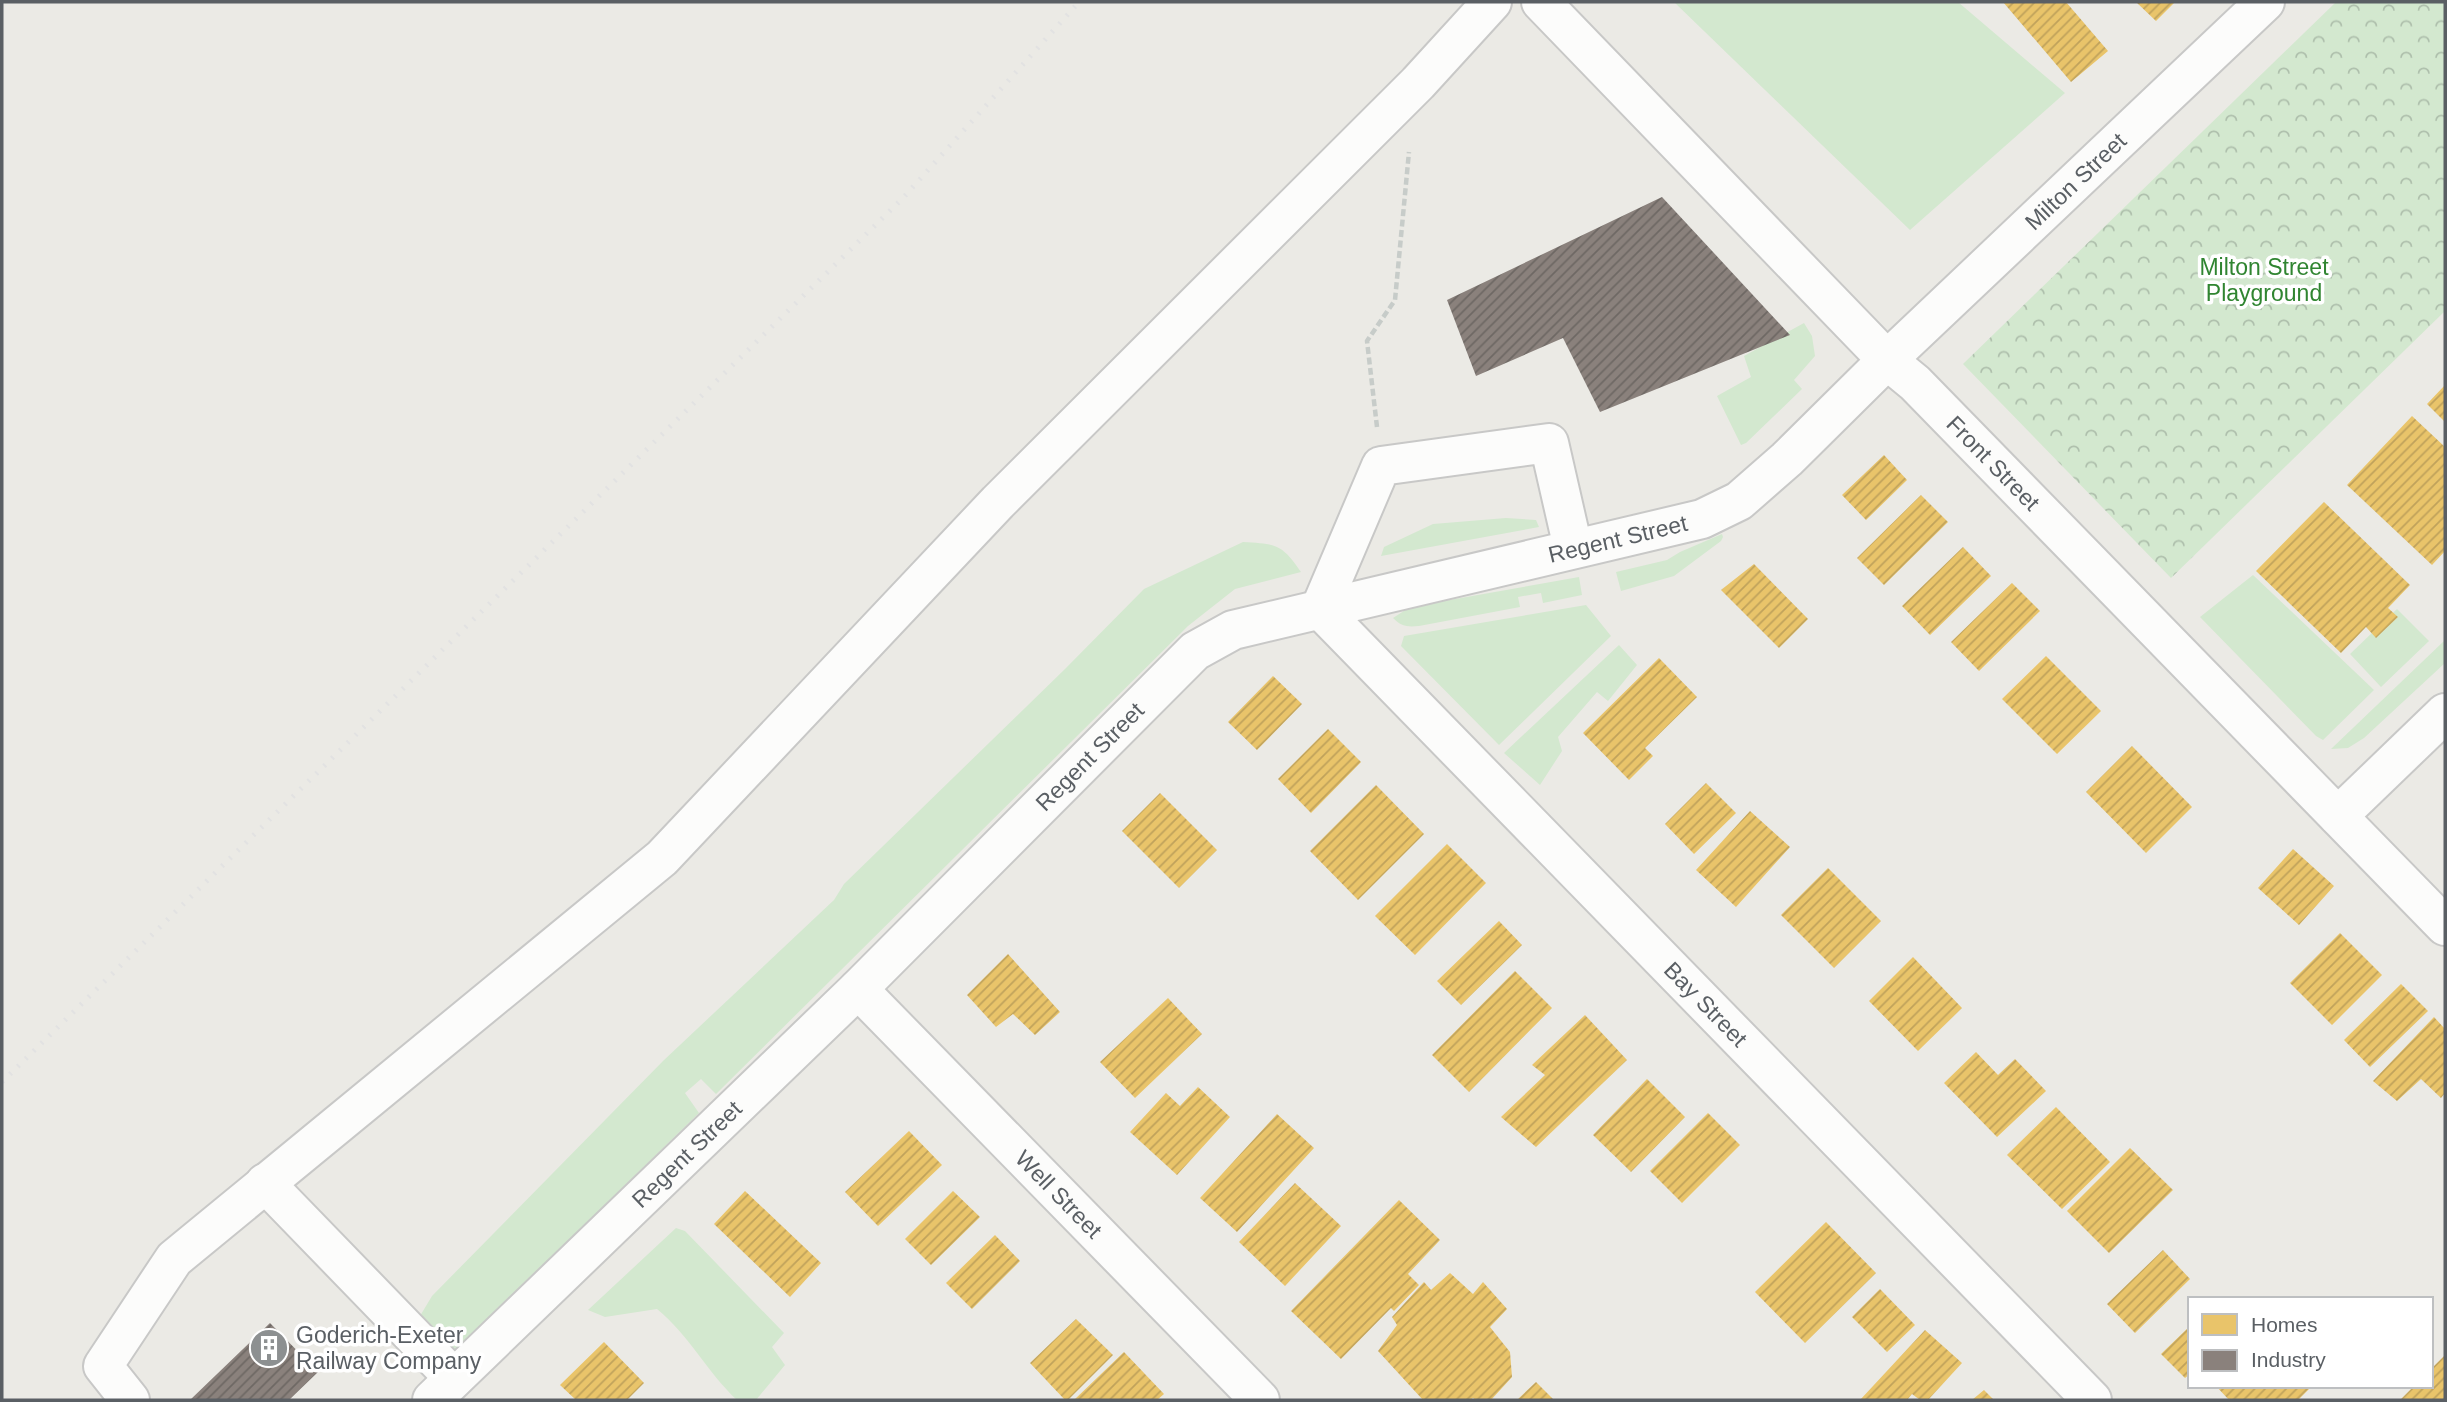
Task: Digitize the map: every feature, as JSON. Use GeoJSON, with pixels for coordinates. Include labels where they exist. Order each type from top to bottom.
{"type":"FeatureCollection","features":[{"type":"Feature","properties":{"kind":"street"},"geometry":{"type":"LineString","coordinates":[[130,1400],[103,1366],[174,1259],[662,858],[998,502],[1409,93],[1492,2]]}},
{"type":"Feature","properties":{"kind":"street","name":"Front Street"},"geometry":{"type":"LineString","coordinates":[[1541,2],[1887,360],[1915,383],[2445,926]]}},
{"type":"Feature","properties":{"kind":"street","name":"Milton Street"},"geometry":{"type":"LineString","coordinates":[[1887,360],[2265,2]]}},
{"type":"Feature","properties":{"kind":"street","name":"Regent Street"},"geometry":{"type":"LineString","coordinates":[[443,1389],[858,989],[1195,652],[1233,630],[1702,519],[1739,501],[1787,459],[1887,360]]}},
{"type":"Feature","properties":{"kind":"street"},"geometry":{"type":"LineString","coordinates":[[1320,609],[1381,466],[1549,443],[1573,548]]}},
{"type":"Feature","properties":{"kind":"street","name":"Bay Street"},"geometry":{"type":"LineString","coordinates":[[1320,609],[2092,1400]]}},
{"type":"Feature","properties":{"kind":"street"},"geometry":{"type":"LineString","coordinates":[[2338,816],[2445,713]]}},
{"type":"Feature","properties":{"kind":"street","name":"Well Street"},"geometry":{"type":"LineString","coordinates":[[858,989],[1260,1400]]}},
{"type":"Feature","properties":{"kind":"street"},"geometry":{"type":"LineString","coordinates":[[265,1182],[443,1389]]}},
{"type":"Feature","properties":{"kind":"path"},"geometry":{"type":"LineString","coordinates":[[1381,466],[1367,341],[1395,300],[1409,148]]}},
{"type":"Feature","properties":{"kind":"green space"},"geometry":{"type":"Polygon","coordinates":[[[1674,2],[1958,2],[2065,93],[1910,230],[1674,2]]]}},
{"type":"Feature","properties":{"kind":"green space","name":"Milton Street Playground"},"geometry":{"type":"Polygon","coordinates":[[[2336,2],[2445,2],[2445,311],[2171,578],[1963,364],[2336,2]]]}},
{"type":"Feature","properties":{"kind":"green space"},"geometry":{"type":"Polygon","coordinates":[[[1804,323],[1812,336],[1815,356],[1794,380],[1802,389],[1741,445],[1717,396],[1751,377],[1744,356],[1804,323]]]}},
{"type":"Feature","properties":{"kind":"green space"},"geometry":{"type":"Polygon","coordinates":[[[1506,518],[1536,520],[1539,527],[1381,556],[1384,547],[1433,524],[1506,518]]]}},
{"type":"Feature","properties":{"kind":"green space"},"geometry":{"type":"Polygon","coordinates":[[[1722,534],[1721,541],[1674,576],[1621,591],[1616,572],[1667,560],[1722,534]]]}},
{"type":"Feature","properties":{"kind":"green space"},"geometry":{"type":"Polygon","coordinates":[[[1243,542],[1278,547],[1301,572],[1235,589],[1188,626],[716,1094],[701,1079],[685,1093],[699,1113],[450,1356],[420,1316],[432,1296],[663,1061],[834,900],[844,884],[1144,589],[1243,542]]]}},
{"type":"Feature","properties":{"kind":"green space"},"geometry":{"type":"Polygon","coordinates":[[[2253,575],[2374,690],[2323,740],[2316,736],[2200,617],[2253,575]]]}},
{"type":"Feature","properties":{"kind":"green space"},"geometry":{"type":"Polygon","coordinates":[[[1579,577],[1582,595],[1543,603],[1541,593],[1518,597],[1520,607],[1419,626],[1405,626],[1393,618],[1410,607],[1579,577]]]}},
{"type":"Feature","properties":{"kind":"green space"},"geometry":{"type":"Polygon","coordinates":[[[1586,605],[1611,636],[1499,745],[1401,646],[1404,636],[1586,605]]]}},
{"type":"Feature","properties":{"kind":"green space"},"geometry":{"type":"Polygon","coordinates":[[[2397,609],[2429,641],[2381,687],[2350,654],[2397,609]]]}},
{"type":"Feature","properties":{"kind":"green space"},"geometry":{"type":"Polygon","coordinates":[[[2444,641],[2445,663],[2364,738],[2348,748],[2331,749],[2444,641]]]}},
{"type":"Feature","properties":{"kind":"green space"},"geometry":{"type":"Polygon","coordinates":[[[1619,645],[1637,665],[1608,701],[1597,692],[1558,737],[1562,751],[1540,785],[1504,753],[1619,645]]]}},
{"type":"Feature","properties":{"kind":"green space"},"geometry":{"type":"Polygon","coordinates":[[[676,1228],[685,1231],[784,1333],[772,1347],[785,1365],[756,1400],[737,1400],[716,1378],[679,1330],[657,1309],[605,1317],[588,1310],[676,1228]]]}},
{"type":"Feature","properties":{"kind":"building: Homes"},"geometry":{"type":"Polygon","coordinates":[[[2003,2],[2066,2],[2108,51],[2071,82],[2003,2]]]}},
{"type":"Feature","properties":{"kind":"building: Homes"},"geometry":{"type":"Polygon","coordinates":[[[2136,2],[2175,2],[2156,21],[2136,2]]]}},
{"type":"Feature","properties":{"kind":"building: Homes"},"geometry":{"type":"Polygon","coordinates":[[[2445,385],[2445,422],[2427,404],[2445,385]]]}},
{"type":"Feature","properties":{"kind":"building: Homes"},"geometry":{"type":"Polygon","coordinates":[[[2412,416],[2445,447],[2445,551],[2432,565],[2347,485],[2412,416]]]}},
{"type":"Feature","properties":{"kind":"building: Homes"},"geometry":{"type":"Polygon","coordinates":[[[1884,455],[1907,480],[1866,520],[1842,495],[1884,455]]]}},
{"type":"Feature","properties":{"kind":"building: Homes"},"geometry":{"type":"Polygon","coordinates":[[[1921,495],[1948,522],[1884,585],[1857,558],[1921,495]]]}},
{"type":"Feature","properties":{"kind":"building: Homes"},"geometry":{"type":"Polygon","coordinates":[[[2324,502],[2410,585],[2388,608],[2398,617],[2376,638],[2366,627],[2341,653],[2256,571],[2324,502]]]}},
{"type":"Feature","properties":{"kind":"building: Homes"},"geometry":{"type":"Polygon","coordinates":[[[1963,547],[1991,576],[1930,635],[1902,606],[1963,547]]]}},
{"type":"Feature","properties":{"kind":"building: Homes"},"geometry":{"type":"Polygon","coordinates":[[[1754,564],[1808,619],[1779,648],[1721,590],[1754,564]]]}},
{"type":"Feature","properties":{"kind":"building: Homes"},"geometry":{"type":"Polygon","coordinates":[[[2012,583],[2040,611],[1979,671],[1951,642],[2012,583]]]}},
{"type":"Feature","properties":{"kind":"building: Homes"},"geometry":{"type":"Polygon","coordinates":[[[2046,656],[2101,711],[2057,754],[2002,699],[2046,656]]]}},
{"type":"Feature","properties":{"kind":"building: Homes"},"geometry":{"type":"Polygon","coordinates":[[[1659,658],[1697,697],[1645,748],[1653,756],[1629,780],[1583,733],[1659,658]]]}},
{"type":"Feature","properties":{"kind":"building: Homes"},"geometry":{"type":"Polygon","coordinates":[[[1273,676],[1302,704],[1257,750],[1228,722],[1273,676]]]}},
{"type":"Feature","properties":{"kind":"building: Homes"},"geometry":{"type":"Polygon","coordinates":[[[1328,729],[1361,762],[1311,813],[1278,779],[1328,729]]]}},
{"type":"Feature","properties":{"kind":"building: Homes"},"geometry":{"type":"Polygon","coordinates":[[[2132,746],[2192,807],[2146,853],[2086,792],[2132,746]]]}},
{"type":"Feature","properties":{"kind":"building: Homes"},"geometry":{"type":"Polygon","coordinates":[[[1706,783],[1736,813],[1694,854],[1665,824],[1706,783]]]}},
{"type":"Feature","properties":{"kind":"building: Homes"},"geometry":{"type":"Polygon","coordinates":[[[1376,785],[1424,834],[1358,900],[1310,851],[1376,785]]]}},
{"type":"Feature","properties":{"kind":"building: Homes"},"geometry":{"type":"Polygon","coordinates":[[[1160,793],[1217,850],[1179,888],[1122,831],[1160,793]]]}},
{"type":"Feature","properties":{"kind":"building: Homes"},"geometry":{"type":"Polygon","coordinates":[[[1750,811],[1790,847],[1736,907],[1696,870],[1750,811]]]}},
{"type":"Feature","properties":{"kind":"building: Homes"},"geometry":{"type":"Polygon","coordinates":[[[1447,844],[1486,883],[1415,955],[1375,916],[1447,844]]]}},
{"type":"Feature","properties":{"kind":"building: Homes"},"geometry":{"type":"Polygon","coordinates":[[[2293,849],[2334,886],[2299,925],[2258,888],[2293,849]]]}},
{"type":"Feature","properties":{"kind":"building: Homes"},"geometry":{"type":"Polygon","coordinates":[[[1828,868],[1881,921],[1834,968],[1781,915],[1828,868]]]}},
{"type":"Feature","properties":{"kind":"building: Homes"},"geometry":{"type":"Polygon","coordinates":[[[1499,921],[1522,945],[1461,1005],[1437,981],[1499,921]]]}},
{"type":"Feature","properties":{"kind":"building: Homes"},"geometry":{"type":"Polygon","coordinates":[[[2340,933],[2382,975],[2332,1025],[2290,983],[2340,933]]]}},
{"type":"Feature","properties":{"kind":"building: Homes"},"geometry":{"type":"Polygon","coordinates":[[[1008,954],[1060,1012],[1035,1035],[1013,1014],[996,1027],[967,995],[1008,954]]]}},
{"type":"Feature","properties":{"kind":"building: Homes"},"geometry":{"type":"Polygon","coordinates":[[[1913,957],[1962,1008],[1918,1051],[1869,1001],[1913,957]]]}},
{"type":"Feature","properties":{"kind":"building: Homes"},"geometry":{"type":"Polygon","coordinates":[[[1515,971],[1552,1008],[1469,1092],[1432,1055],[1515,971]]]}},
{"type":"Feature","properties":{"kind":"building: Homes"},"geometry":{"type":"Polygon","coordinates":[[[2401,984],[2428,1011],[2370,1067],[2344,1040],[2401,984]]]}},
{"type":"Feature","properties":{"kind":"building: Homes"},"geometry":{"type":"Polygon","coordinates":[[[1168,998],[1202,1034],[1135,1098],[1100,1062],[1168,998]]]}},
{"type":"Feature","properties":{"kind":"building: Homes"},"geometry":{"type":"Polygon","coordinates":[[[1585,1015],[1627,1060],[1536,1147],[1501,1117],[1545,1075],[1532,1065],[1585,1015]]]}},
{"type":"Feature","properties":{"kind":"building: Homes"},"geometry":{"type":"Polygon","coordinates":[[[2434,1017],[2445,1029],[2445,1093],[2441,1098],[2421,1079],[2397,1101],[2373,1081],[2434,1017]]]}},
{"type":"Feature","properties":{"kind":"building: Homes"},"geometry":{"type":"Polygon","coordinates":[[[1976,1052],[1998,1075],[2015,1059],[2046,1091],[1997,1137],[1944,1083],[1976,1052]]]}},
{"type":"Feature","properties":{"kind":"building: Homes"},"geometry":{"type":"Polygon","coordinates":[[[1647,1079],[1685,1117],[1631,1172],[1593,1135],[1647,1079]]]}},
{"type":"Feature","properties":{"kind":"building: Homes"},"geometry":{"type":"Polygon","coordinates":[[[1198,1087],[1230,1117],[1177,1175],[1130,1132],[1166,1093],[1180,1106],[1198,1087]]]}},
{"type":"Feature","properties":{"kind":"building: Homes"},"geometry":{"type":"Polygon","coordinates":[[[2056,1107],[2110,1162],[2062,1209],[2007,1155],[2056,1107]]]}},
{"type":"Feature","properties":{"kind":"building: Homes"},"geometry":{"type":"Polygon","coordinates":[[[1708,1113],[1740,1145],[1682,1203],[1650,1171],[1708,1113]]]}},
{"type":"Feature","properties":{"kind":"building: Homes"},"geometry":{"type":"Polygon","coordinates":[[[1277,1114],[1314,1148],[1237,1232],[1200,1198],[1277,1114]]]}},
{"type":"Feature","properties":{"kind":"building: Homes"},"geometry":{"type":"Polygon","coordinates":[[[909,1131],[942,1165],[878,1226],[845,1192],[909,1131]]]}},
{"type":"Feature","properties":{"kind":"building: Homes"},"geometry":{"type":"Polygon","coordinates":[[[2130,1148],[2173,1190],[2109,1253],[2067,1211],[2130,1148]]]}},
{"type":"Feature","properties":{"kind":"building: Homes"},"geometry":{"type":"Polygon","coordinates":[[[1295,1183],[1341,1226],[1285,1286],[1239,1242],[1295,1183]]]}},
{"type":"Feature","properties":{"kind":"building: Homes"},"geometry":{"type":"Polygon","coordinates":[[[745,1191],[821,1263],[790,1297],[714,1224],[745,1191]]]}},
{"type":"Feature","properties":{"kind":"building: Homes"},"geometry":{"type":"Polygon","coordinates":[[[953,1191],[980,1217],[931,1265],[905,1239],[953,1191]]]}},
{"type":"Feature","properties":{"kind":"building: Homes"},"geometry":{"type":"Polygon","coordinates":[[[1399,1200],[1440,1240],[1408,1274],[1419,1285],[1394,1311],[1391,1308],[1341,1359],[1291,1311],[1399,1200]]]}},
{"type":"Feature","properties":{"kind":"building: Homes"},"geometry":{"type":"Polygon","coordinates":[[[1826,1222],[1876,1273],[1805,1343],[1755,1292],[1826,1222]]]}},
{"type":"Feature","properties":{"kind":"building: Homes"},"geometry":{"type":"Polygon","coordinates":[[[995,1235],[1020,1261],[972,1309],[946,1283],[995,1235]]]}},
{"type":"Feature","properties":{"kind":"building: Homes"},"geometry":{"type":"Polygon","coordinates":[[[2163,1250],[2190,1279],[2135,1333],[2107,1304],[2163,1250]]]}},
{"type":"Feature","properties":{"kind":"building: Homes"},"geometry":{"type":"Polygon","coordinates":[[[1450,1273],[1473,1294],[1483,1282],[1507,1309],[1490,1327],[1510,1352],[1512,1377],[1491,1400],[1423,1400],[1378,1351],[1397,1325],[1392,1317],[1424,1282],[1431,1290],[1450,1273]]]}},
{"type":"Feature","properties":{"kind":"building: Homes"},"geometry":{"type":"Polygon","coordinates":[[[1880,1289],[1915,1325],[1887,1352],[1852,1317],[1880,1289]]]}},
{"type":"Feature","properties":{"kind":"building: Homes"},"geometry":{"type":"Polygon","coordinates":[[[1076,1319],[1113,1355],[1065,1400],[1030,1363],[1076,1319]]]}},
{"type":"Feature","properties":{"kind":"building: Homes"},"geometry":{"type":"Polygon","coordinates":[[[2188,1328],[2188,1376],[2185,1378],[2161,1354],[2188,1328]]]}},
{"type":"Feature","properties":{"kind":"building: Homes"},"geometry":{"type":"Polygon","coordinates":[[[1925,1330],[1962,1363],[1928,1400],[1920,1400],[1912,1394],[1907,1400],[1860,1400],[1925,1330]]]}},
{"type":"Feature","properties":{"kind":"building: Homes"},"geometry":{"type":"Polygon","coordinates":[[[604,1342],[644,1383],[627,1400],[576,1400],[560,1385],[604,1342]]]}},
{"type":"Feature","properties":{"kind":"building: Homes"},"geometry":{"type":"Polygon","coordinates":[[[1124,1352],[1164,1394],[1157,1400],[1074,1400],[1124,1352]]]}},
{"type":"Feature","properties":{"kind":"building: Homes"},"geometry":{"type":"Polygon","coordinates":[[[2445,1355],[2445,1400],[2402,1400],[2412,1388],[2433,1388],[2433,1367],[2445,1355]]]}},
{"type":"Feature","properties":{"kind":"building: Homes"},"geometry":{"type":"Polygon","coordinates":[[[1536,1382],[1554,1400],[1517,1400],[1536,1382]]]}},
{"type":"Feature","properties":{"kind":"building: Homes"},"geometry":{"type":"Polygon","coordinates":[[[2218,1388],[2310,1388],[2298,1400],[2229,1400],[2218,1388]]]}},
{"type":"Feature","properties":{"kind":"building: Homes"},"geometry":{"type":"Polygon","coordinates":[[[1984,1390],[1994,1400],[1972,1400],[1984,1390]]]}},
{"type":"Feature","properties":{"kind":"building: Industry"},"geometry":{"type":"Polygon","coordinates":[[[1662,197],[1790,335],[1600,412],[1563,338],[1476,376],[1447,300],[1662,197]]]}},
{"type":"Feature","properties":{"kind":"building: Industry","name":"Goderich-Exeter Railway Company"},"geometry":{"type":"Polygon","coordinates":[[[270,1323],[318,1372],[289,1400],[190,1400],[270,1323]]]}},
{"type":"Feature","properties":{"kind":"railway"},"geometry":{"type":"LineString","coordinates":[[2,1082],[903,198],[1079,2]]}},
{"type":"Feature","properties":{"kind":"place","name":"Goderich-Exeter Railway Company"},"geometry":{"type":"Point","coordinates":[269,1348]}}]}
